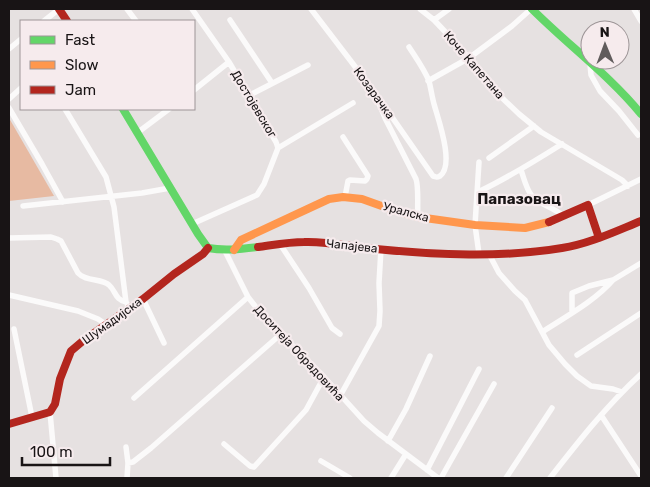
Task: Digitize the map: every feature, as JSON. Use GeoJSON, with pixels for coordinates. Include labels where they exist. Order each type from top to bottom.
{"type":"FeatureCollection","features":[{"type":"Feature","properties":{"kind":"street"},"geometry":{"type":"LineString","coordinates":[[45,20],[59,9],[66,20]]}},
{"type":"Feature","properties":{"kind":"street"},"geometry":{"type":"LineString","coordinates":[[127,9],[135,20]]}},
{"type":"Feature","properties":{"kind":"street","name":"Достојевског"},"geometry":{"type":"LineString","coordinates":[[192,9],[229,62],[278,148],[264,184],[257,195],[192,224]]}},
{"type":"Feature","properties":{"kind":"street","name":"Козарачка"},"geometry":{"type":"LineString","coordinates":[[311,9],[376,94],[419,156],[438,177],[445,168],[446,151],[428,81]]}},
{"type":"Feature","properties":{"kind":"street","name":"Коче Капетана"},"geometry":{"type":"LineString","coordinates":[[420,9],[434,20],[469,58],[482,78],[541,132],[622,180],[628,186]]}},
{"type":"Feature","properties":{"kind":"street"},"geometry":{"type":"LineString","coordinates":[[434,20],[449,9]]}},
{"type":"Feature","properties":{"kind":"street"},"geometry":{"type":"LineString","coordinates":[[410,47],[428,81],[469,58],[532,9],[580,55]]}},
{"type":"Feature","properties":{"kind":"street"},"geometry":{"type":"LineString","coordinates":[[634,9],[641,21]]}},
{"type":"Feature","properties":{"kind":"street"},"geometry":{"type":"LineString","coordinates":[[230,20],[272,83]]}},
{"type":"Feature","properties":{"kind":"street"},"geometry":{"type":"LineString","coordinates":[[9,48],[20,40]]}},
{"type":"Feature","properties":{"kind":"street"},"geometry":{"type":"LineString","coordinates":[[195,89],[229,62]]}},
{"type":"Feature","properties":{"kind":"street"},"geometry":{"type":"LineString","coordinates":[[248,96],[308,65]]}},
{"type":"Feature","properties":{"kind":"street"},"geometry":{"type":"LineString","coordinates":[[591,70],[591,75],[600,91],[638,135]]}},
{"type":"Feature","properties":{"kind":"street"},"geometry":{"type":"LineString","coordinates":[[597,70],[626,96],[641,114]]}},
{"type":"Feature","properties":{"kind":"street"},"geometry":{"type":"LineString","coordinates":[[9,99],[20,89]]}},
{"type":"Feature","properties":{"kind":"street"},"geometry":{"type":"LineString","coordinates":[[376,94],[385,118],[416,179],[418,185],[418,217]]}},
{"type":"Feature","properties":{"kind":"street"},"geometry":{"type":"LineString","coordinates":[[278,148],[353,103]]}},
{"type":"Feature","properties":{"kind":"street"},"geometry":{"type":"LineString","coordinates":[[9,108],[63,202]]}},
{"type":"Feature","properties":{"kind":"street"},"geometry":{"type":"LineString","coordinates":[[66,110],[106,177],[114,207],[128,306]]}},
{"type":"Feature","properties":{"kind":"street"},"geometry":{"type":"LineString","coordinates":[[124,110],[205,244],[208,248],[225,250]]}},
{"type":"Feature","properties":{"kind":"street"},"geometry":{"type":"LineString","coordinates":[[137,133],[168,110]]}},
{"type":"Feature","properties":{"kind":"street"},"geometry":{"type":"LineString","coordinates":[[489,158],[534,126]]}},
{"type":"Feature","properties":{"kind":"street"},"geometry":{"type":"LineString","coordinates":[[343,137],[368,176],[365,180],[348,181],[346,197]]}},
{"type":"Feature","properties":{"kind":"street"},"geometry":{"type":"LineString","coordinates":[[478,192],[521,170],[562,144]]}},
{"type":"Feature","properties":{"kind":"street"},"geometry":{"type":"LineString","coordinates":[[479,162],[476,225],[479,254]]}},
{"type":"Feature","properties":{"kind":"street"},"geometry":{"type":"LineString","coordinates":[[521,170],[531,195],[563,216]]}},
{"type":"Feature","properties":{"kind":"street","name":"Уралска"},"geometry":{"type":"LineString","coordinates":[[234,250],[241,240],[329,199],[346,197],[370,201],[418,217],[476,225],[533,228],[588,205],[641,179]]}},
{"type":"Feature","properties":{"kind":"street"},"geometry":{"type":"LineString","coordinates":[[24,206],[110,197],[170,188]]}},
{"type":"Feature","properties":{"kind":"street"},"geometry":{"type":"LineString","coordinates":[[588,205],[599,238]]}},
{"type":"Feature","properties":{"kind":"street","name":"Чапајева"},"geometry":{"type":"LineString","coordinates":[[225,250],[317,242],[443,254],[549,251],[599,238],[641,222]]}},
{"type":"Feature","properties":{"kind":"street"},"geometry":{"type":"LineString","coordinates":[[9,238],[51,237],[61,241],[81,277],[109,285],[117,298],[128,306]]}},
{"type":"Feature","properties":{"kind":"street"},"geometry":{"type":"LineString","coordinates":[[280,244],[332,328],[340,334]]}},
{"type":"Feature","properties":{"kind":"street","name":"Шумадијска"},"geometry":{"type":"LineString","coordinates":[[56,478],[50,412],[55,404],[60,379],[69,355],[84,340],[106,325],[128,306],[143,299],[208,248]]}},
{"type":"Feature","properties":{"kind":"street"},"geometry":{"type":"LineString","coordinates":[[340,396],[379,326],[381,249]]}},
{"type":"Feature","properties":{"kind":"street","name":"Доситеја Обрадовића"},"geometry":{"type":"LineString","coordinates":[[225,250],[248,296],[281,334],[324,377],[364,422],[440,478]]}},
{"type":"Feature","properties":{"kind":"street"},"geometry":{"type":"LineString","coordinates":[[489,254],[499,273],[525,300],[548,345],[565,364],[587,384],[596,388],[613,389],[622,392]]}},
{"type":"Feature","properties":{"kind":"street"},"geometry":{"type":"LineString","coordinates":[[572,312],[572,293],[612,280],[641,263]]}},
{"type":"Feature","properties":{"kind":"street"},"geometry":{"type":"LineString","coordinates":[[542,332],[604,290],[612,280]]}},
{"type":"Feature","properties":{"kind":"street"},"geometry":{"type":"LineString","coordinates":[[9,295],[78,311],[98,319],[106,325]]}},
{"type":"Feature","properties":{"kind":"street"},"geometry":{"type":"LineString","coordinates":[[134,398],[248,296]]}},
{"type":"Feature","properties":{"kind":"street"},"geometry":{"type":"LineString","coordinates":[[143,299],[164,342]]}},
{"type":"Feature","properties":{"kind":"street"},"geometry":{"type":"LineString","coordinates":[[577,355],[641,313]]}},
{"type":"Feature","properties":{"kind":"street"},"geometry":{"type":"LineString","coordinates":[[14,329],[32,418]]}},
{"type":"Feature","properties":{"kind":"street"},"geometry":{"type":"LineString","coordinates":[[128,464],[152,448],[281,334]]}},
{"type":"Feature","properties":{"kind":"street"},"geometry":{"type":"LineString","coordinates":[[388,441],[406,408],[430,356]]}},
{"type":"Feature","properties":{"kind":"street"},"geometry":{"type":"LineString","coordinates":[[427,470],[478,368]]}},
{"type":"Feature","properties":{"kind":"street"},"geometry":{"type":"LineString","coordinates":[[550,478],[601,415],[641,374]]}},
{"type":"Feature","properties":{"kind":"street"},"geometry":{"type":"LineString","coordinates":[[224,444],[250,466],[254,467],[306,410],[324,377]]}},
{"type":"Feature","properties":{"kind":"street"},"geometry":{"type":"LineString","coordinates":[[440,478],[494,384]]}},
{"type":"Feature","properties":{"kind":"street"},"geometry":{"type":"LineString","coordinates":[[506,478],[552,408]]}},
{"type":"Feature","properties":{"kind":"street"},"geometry":{"type":"LineString","coordinates":[[9,424],[50,412]]}},
{"type":"Feature","properties":{"kind":"street"},"geometry":{"type":"LineString","coordinates":[[601,415],[641,476]]}},
{"type":"Feature","properties":{"kind":"street"},"geometry":{"type":"LineString","coordinates":[[126,447],[127,478]]}},
{"type":"Feature","properties":{"kind":"street"},"geometry":{"type":"LineString","coordinates":[[391,478],[406,454]]}},
{"type":"Feature","properties":{"kind":"street"},"geometry":{"type":"LineString","coordinates":[[321,461],[350,478]]}},
{"type":"Feature","properties":{"kind":"shaded area"},"geometry":{"type":"Polygon","coordinates":[[[9,118],[54,196],[9,201],[9,118]]]}},
{"type":"Feature","properties":{"kind":"traffic: fast"},"geometry":{"type":"LineString","coordinates":[[532,9],[616,86],[641,114]]}},
{"type":"Feature","properties":{"kind":"traffic: fast"},"geometry":{"type":"LineString","coordinates":[[124,110],[208,248],[227,250],[258,247]]}},
{"type":"Feature","properties":{"kind":"traffic: slow"},"geometry":{"type":"LineString","coordinates":[[234,250],[241,240],[329,199],[343,197],[362,199],[418,217],[475,225],[525,228],[549,222]]}},
{"type":"Feature","properties":{"kind":"traffic: jam"},"geometry":{"type":"LineString","coordinates":[[59,9],[66,20]]}},
{"type":"Feature","properties":{"kind":"traffic: jam"},"geometry":{"type":"LineString","coordinates":[[549,222],[588,205],[599,238]]}},
{"type":"Feature","properties":{"kind":"traffic: jam"},"geometry":{"type":"LineString","coordinates":[[258,247],[293,242],[313,242],[422,253],[469,255],[516,253],[582,244],[641,221]]}},
{"type":"Feature","properties":{"kind":"traffic: jam"},"geometry":{"type":"LineString","coordinates":[[9,424],[50,412],[55,404],[60,379],[71,351],[203,254],[208,248]]}},
{"type":"Feature","properties":{"kind":"district","name":"Папазовац"},"geometry":{"type":"Point","coordinates":[519,199]}}]}
